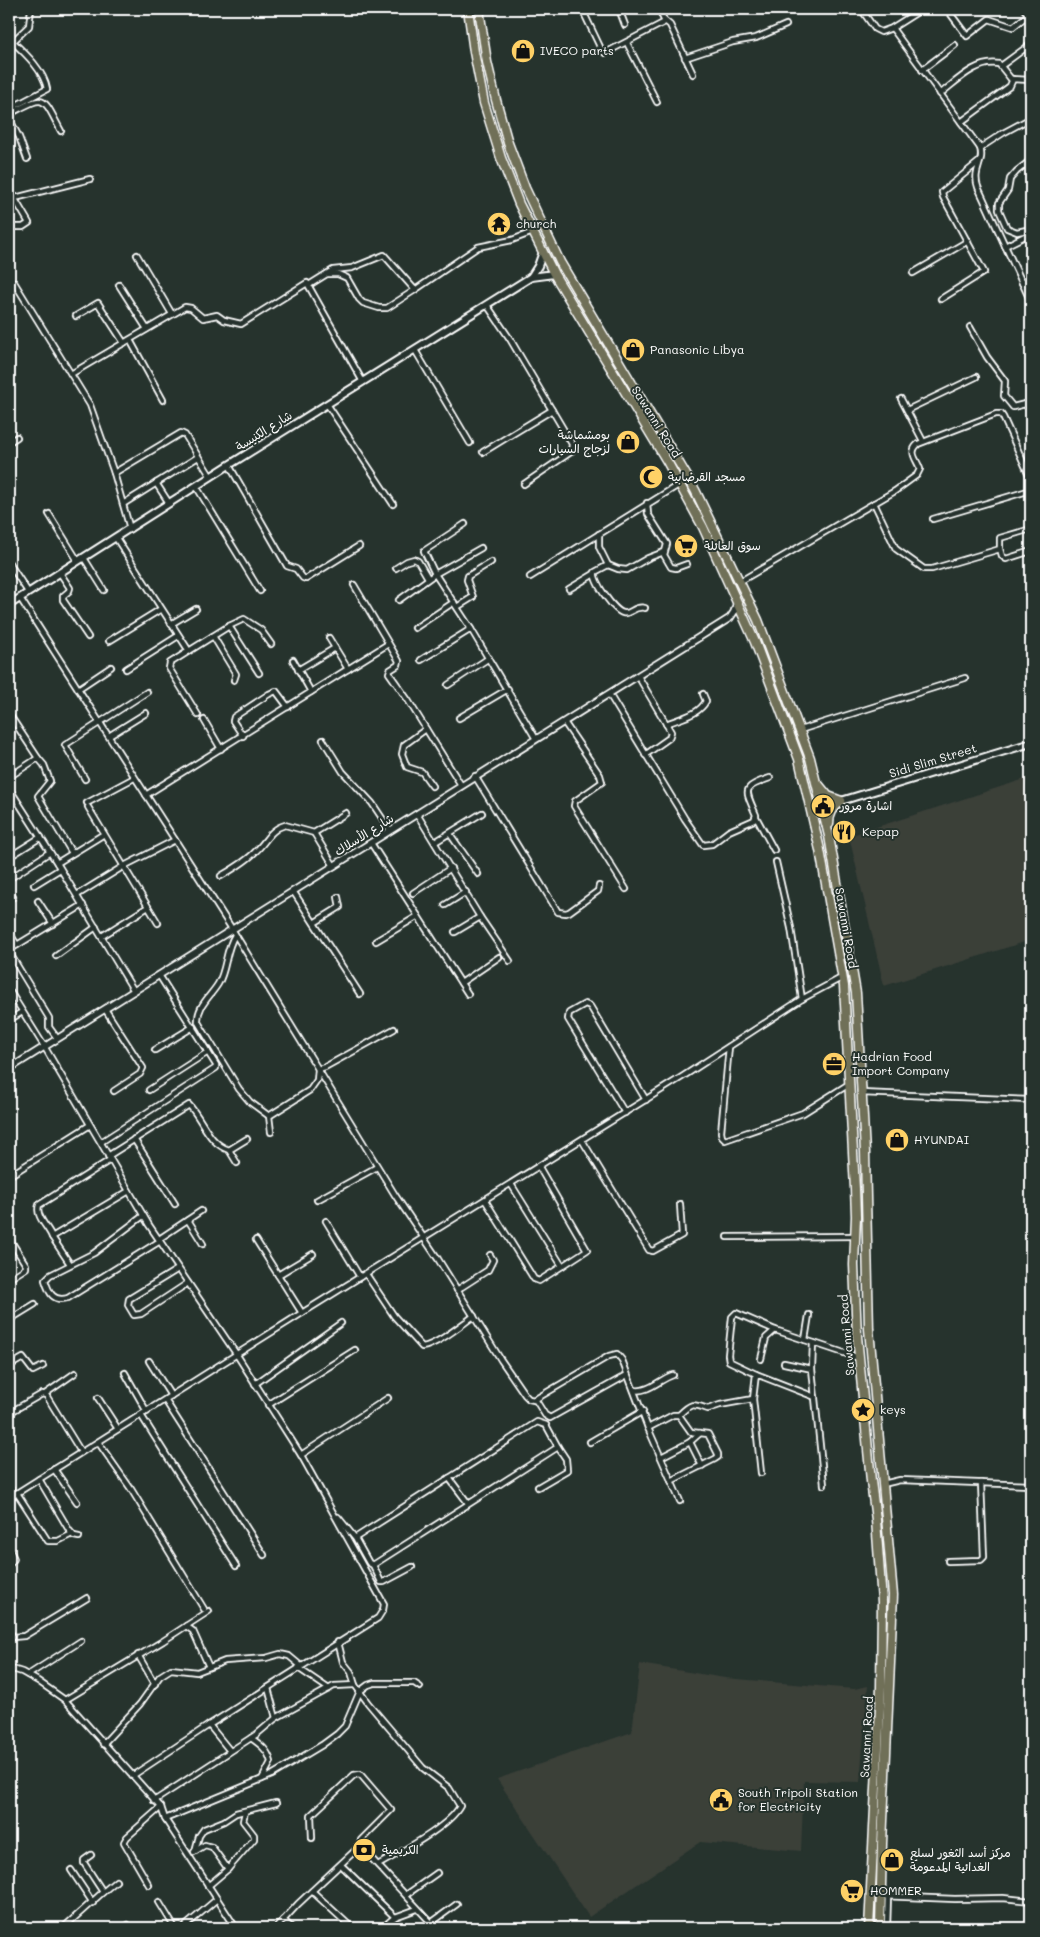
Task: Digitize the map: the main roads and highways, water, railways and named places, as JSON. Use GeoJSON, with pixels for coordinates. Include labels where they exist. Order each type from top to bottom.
{"type":"FeatureCollection","features":[{"type":"Feature","properties":{"kind":"highway","name":"Sawanni Road"},"geometry":{"type":"LineString","coordinates":[[468,9],[484,103],[510,182],[554,274],[680,484],[737,602],[777,699],[803,771],[820,850],[843,977],[855,1190],[856,1236],[854,1265],[859,1358],[876,1520],[882,1602],[881,1687],[870,1928]]}},
{"type":"Feature","properties":{"kind":"highway","name":"Sawanni Road"},"geometry":{"type":"LineString","coordinates":[[479,9],[487,62],[508,143],[544,230],[565,271],[695,490],[766,638],[817,782],[830,836],[855,983],[867,1211],[869,1329],[893,1595],[882,1827],[885,1896],[880,1928]]}},
{"type":"Feature","properties":{"kind":"highway"},"geometry":{"type":"LineString","coordinates":[[817,782],[827,795],[841,801],[833,808],[830,816],[830,836]]}},
{"type":"Feature","properties":{"kind":"highway"},"geometry":{"type":"LineString","coordinates":[[845,1008],[851,1010],[856,1008]]}},
{"type":"Feature","properties":{"kind":"highway"},"geometry":{"type":"LineString","coordinates":[[846,1029],[853,1027],[857,1032]]}},
{"type":"Feature","properties":{"kind":"main road"},"geometry":{"type":"LineString","coordinates":[[531,278],[543,252]]}},
{"type":"Feature","properties":{"kind":"main road","name":"شارع الكنيسة"},"geometry":{"type":"LineString","coordinates":[[9,606],[28,592],[229,465],[487,304],[531,278],[554,274]]}},
{"type":"Feature","properties":{"kind":"main road","name":"Sidi Slim Street"},"geometry":{"type":"LineString","coordinates":[[841,801],[1031,743]]}},
{"type":"Feature","properties":{"kind":"place","name":"IVECO parts"},"geometry":{"type":"Point","coordinates":[523,51]}},
{"type":"Feature","properties":{"kind":"place","name":"church"},"geometry":{"type":"Point","coordinates":[499,224]}},
{"type":"Feature","properties":{"kind":"place","name":"Panasonic Libya"},"geometry":{"type":"Point","coordinates":[633,350]}},
{"type":"Feature","properties":{"kind":"place","name":"بومشماشة لزجاج السيارات"},"geometry":{"type":"Point","coordinates":[628,442]}},
{"type":"Feature","properties":{"kind":"place","name":"مسجد القرضابية"},"geometry":{"type":"Point","coordinates":[651,477]}},
{"type":"Feature","properties":{"kind":"place","name":"سوق العائلة"},"geometry":{"type":"Point","coordinates":[686,546]}},
{"type":"Feature","properties":{"kind":"place","name":"اشارة مرور"},"geometry":{"type":"Point","coordinates":[823,806]}},
{"type":"Feature","properties":{"kind":"place","name":"Kepap"},"geometry":{"type":"Point","coordinates":[844,832]}},
{"type":"Feature","properties":{"kind":"place","name":"Hadrian Food Import Company"},"geometry":{"type":"Point","coordinates":[834,1064]}},
{"type":"Feature","properties":{"kind":"place","name":"HYUNDAI"},"geometry":{"type":"Point","coordinates":[897,1140]}},
{"type":"Feature","properties":{"kind":"place","name":"keys"},"geometry":{"type":"Point","coordinates":[863,1410]}},
{"type":"Feature","properties":{"kind":"place","name":"South Tripoli Station for Electricity"},"geometry":{"type":"Point","coordinates":[721,1800]}},
{"type":"Feature","properties":{"kind":"place","name":"الكريمية"},"geometry":{"type":"Point","coordinates":[364,1850]}},
{"type":"Feature","properties":{"kind":"place","name":"مركز أسد الثغور لسلع الغدائية المدعومة"},"geometry":{"type":"Point","coordinates":[892,1860]}},
{"type":"Feature","properties":{"kind":"place","name":"HOMMER"},"geometry":{"type":"Point","coordinates":[852,1891]}}]}
